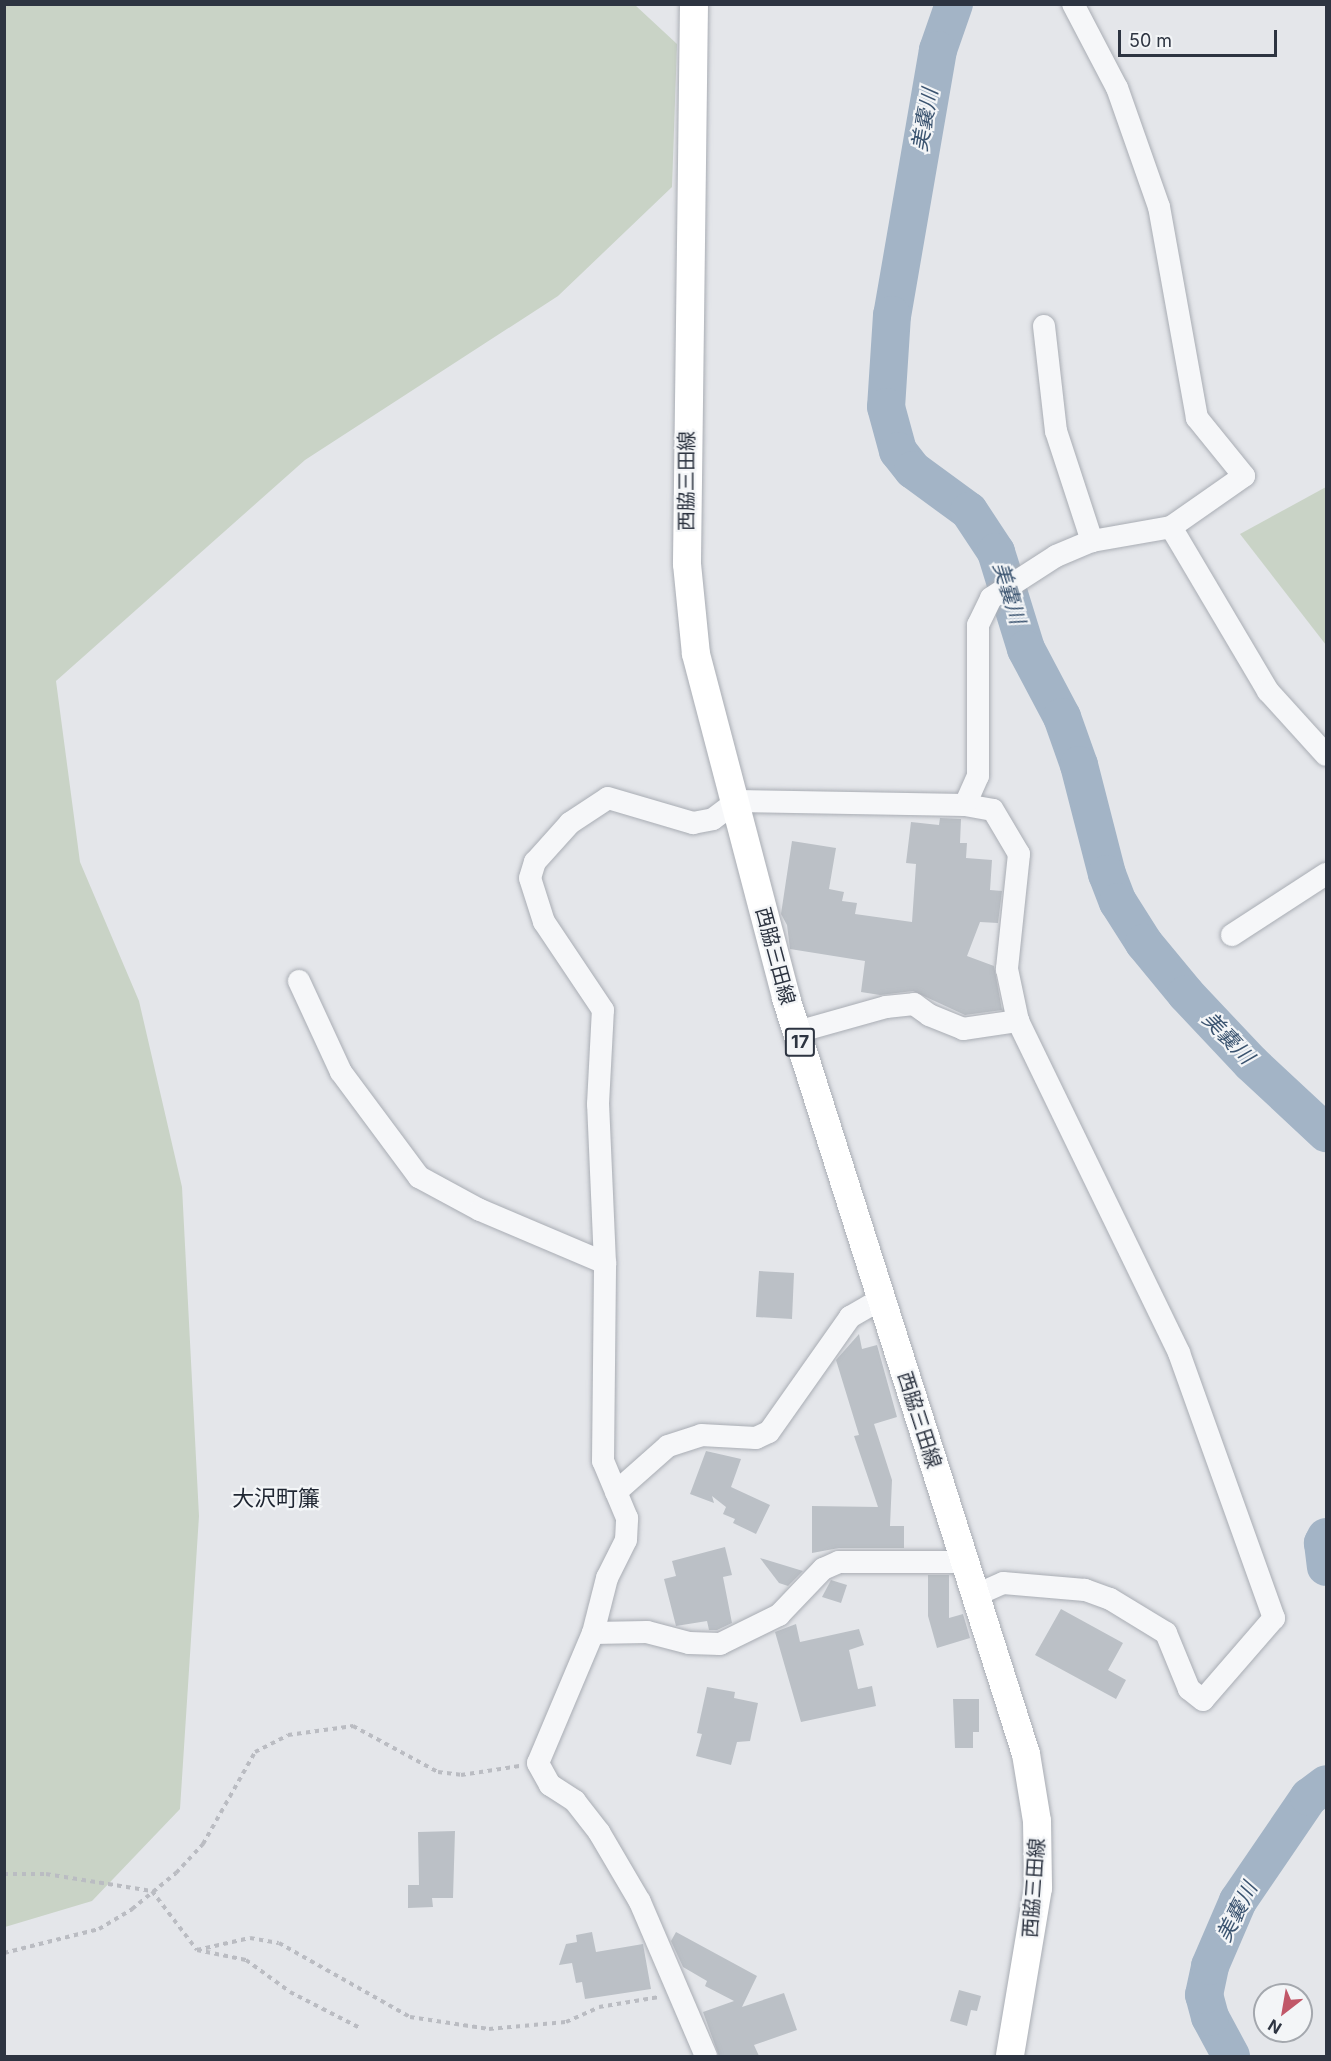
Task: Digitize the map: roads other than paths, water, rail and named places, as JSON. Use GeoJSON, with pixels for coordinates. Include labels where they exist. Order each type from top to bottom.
{"type":"FeatureCollection","features":[{"type":"Feature","properties":{"kind":"main road","name":"西脇三田線"},"geometry":{"type":"LineString","coordinates":[[694,4],[687,564],[696,654],[797,1032],[1026,1755],[1037,1821],[1038,1888],[1010,2056]]}},
{"type":"Feature","properties":{"kind":"street"},"geometry":{"type":"LineString","coordinates":[[965,805],[978,776],[978,625],[991,598],[1056,556],[1092,541],[1171,527],[1244,476],[1197,418],[1160,207],[1117,88],[1073,4]]}},
{"type":"Feature","properties":{"kind":"street"},"geometry":{"type":"LineString","coordinates":[[1044,326],[1056,431],[1092,541]]}},
{"type":"Feature","properties":{"kind":"street"},"geometry":{"type":"LineString","coordinates":[[1171,527],[1268,691],[1326,756]]}},
{"type":"Feature","properties":{"kind":"street"},"geometry":{"type":"LineString","coordinates":[[706,2056],[677,1994],[640,1902],[599,1832],[575,1802],[550,1785],[538,1763],[593,1633],[607,1578],[626,1540],[627,1518],[603,1461],[605,1263],[598,1104],[603,1010],[544,922],[530,878],[535,862],[570,823],[608,798],[693,823],[712,819],[737,801],[965,805],[993,810],[1019,854],[1007,969],[1018,1021],[1179,1353],[1274,1618],[1203,1700],[1189,1689],[1166,1633],[1110,1599],[1085,1590],[1003,1583],[976,1595]]}},
{"type":"Feature","properties":{"kind":"street"},"geometry":{"type":"LineString","coordinates":[[1232,934],[1326,873]]}},
{"type":"Feature","properties":{"kind":"street"},"geometry":{"type":"LineString","coordinates":[[299,981],[341,1072],[419,1177],[480,1210],[605,1263]]}},
{"type":"Feature","properties":{"kind":"street"},"geometry":{"type":"LineString","coordinates":[[797,1032],[886,1007],[914,1004],[929,1015],[963,1029],[1018,1021]]}},
{"type":"Feature","properties":{"kind":"street"},"geometry":{"type":"LineString","coordinates":[[616,1492],[668,1446],[701,1435],[756,1438],[769,1432],[850,1317],[881,1299]]}},
{"type":"Feature","properties":{"kind":"street"},"geometry":{"type":"LineString","coordinates":[[593,1633],[647,1632],[689,1643],[720,1644],[779,1615],[823,1569],[839,1562],[966,1562]]}},
{"type":"Feature","properties":{"kind":"waterway","name":"美嚢川"},"geometry":{"type":"LineString","coordinates":[[954,4],[938,50],[892,315],[886,407],[898,451],[913,470],[969,511],[996,552],[1026,649],[1062,717],[1079,765],[1107,874],[1118,902],[1144,943],[1186,994],[1251,1063],[1326,1133]]}},
{"type":"Feature","properties":{"kind":"waterway","name":"美嚢川"},"geometry":{"type":"LineString","coordinates":[[1326,1537],[1323,1543],[1326,1567]]}},
{"type":"Feature","properties":{"kind":"waterway","name":"美嚢川"},"geometry":{"type":"LineString","coordinates":[[1231,2056],[1210,2017],[1204,1995],[1210,1966],[1238,1901],[1309,1797],[1326,1784]]}},
{"type":"Feature","properties":{"kind":"district","name":"大沢町簾"},"geometry":{"type":"Point","coordinates":[276,1499]}}]}
